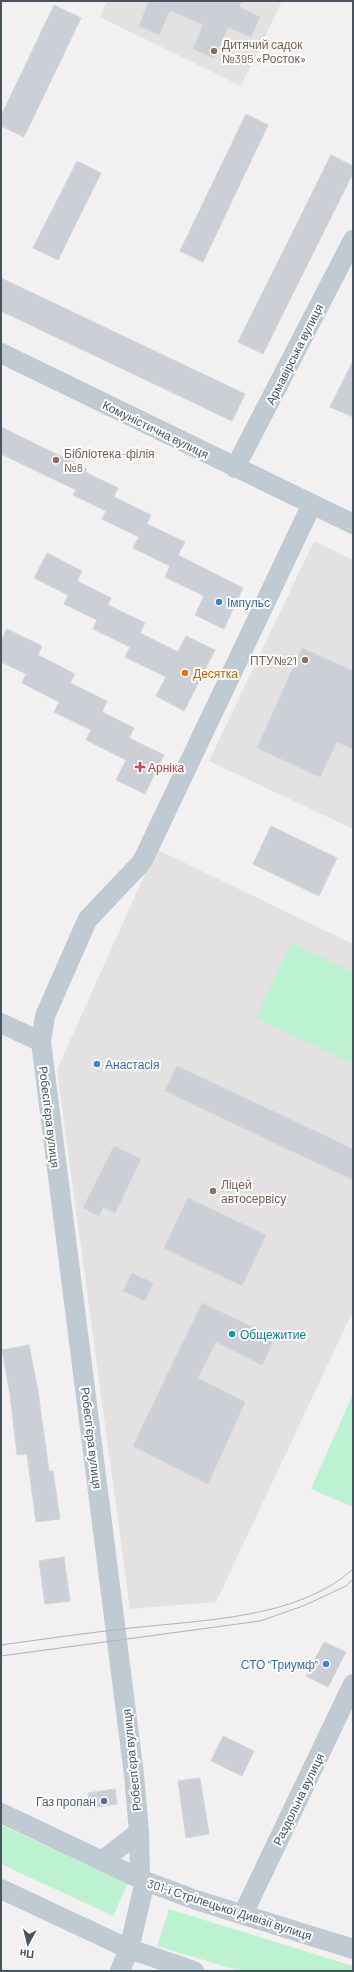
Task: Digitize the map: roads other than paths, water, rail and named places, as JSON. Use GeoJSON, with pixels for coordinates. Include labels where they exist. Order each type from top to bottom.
{"type":"FeatureCollection","features":[{"type":"Feature","properties":{"kind":"street","name":"Армавірська вулиця"},"geometry":{"type":"LineString","coordinates":[[235,468],[353,240]]}},
{"type":"Feature","properties":{"kind":"street","name":"Комуністична вулиця"},"geometry":{"type":"LineString","coordinates":[[1,353],[353,524]]}},
{"type":"Feature","properties":{"kind":"street"},"geometry":{"type":"LineString","coordinates":[[1,1023],[41,1042],[45,1016],[88,919],[142,862],[312,504]]}},
{"type":"Feature","properties":{"kind":"street","name":"Робесп’єра вулиця"},"geometry":{"type":"LineString","coordinates":[[41,1042],[117,1635],[139,1832],[142,1880],[129,1949],[120,1971]]}},
{"type":"Feature","properties":{"kind":"street","name":"Раздольна вулиця"},"geometry":{"type":"LineString","coordinates":[[243,1914],[353,1684]]}},
{"type":"Feature","properties":{"kind":"street","name":"301-ї Стрілецької Дивізії вулиця"},"geometry":{"type":"LineString","coordinates":[[1,1813],[142,1880],[196,1900],[353,1949]]}},
{"type":"Feature","properties":{"kind":"street"},"geometry":{"type":"LineString","coordinates":[[102,1861],[139,1832]]}},
{"type":"Feature","properties":{"kind":"street"},"geometry":{"type":"LineString","coordinates":[[1,1889],[129,1949],[194,1971]]}},
{"type":"Feature","properties":{"kind":"tram line"},"geometry":{"type":"LineString","coordinates":[[1,1645],[115,1630],[218,1619],[277,1608],[305,1598],[331,1586],[353,1569]]}},
{"type":"Feature","properties":{"kind":"tram line"},"geometry":{"type":"LineString","coordinates":[[1,1656],[260,1621],[303,1606],[346,1586],[353,1579]]}},
{"type":"Feature","properties":{"kind":"place","name":"Дитячий садок №395 «Росток»"},"geometry":{"type":"Point","coordinates":[214,51]}},
{"type":"Feature","properties":{"kind":"place","name":"Бібліотека-філія №8"},"geometry":{"type":"Point","coordinates":[56,460]}},
{"type":"Feature","properties":{"kind":"place","name":"Імпульс"},"geometry":{"type":"Point","coordinates":[219,602]}},
{"type":"Feature","properties":{"kind":"place","name":"ПТУ№21"},"geometry":{"type":"Point","coordinates":[305,660]}},
{"type":"Feature","properties":{"kind":"place","name":"Десятка"},"geometry":{"type":"Point","coordinates":[185,673]}},
{"type":"Feature","properties":{"kind":"place","name":"Арніка"},"geometry":{"type":"Point","coordinates":[140,767]}},
{"type":"Feature","properties":{"kind":"place","name":"Анастасія"},"geometry":{"type":"Point","coordinates":[97,1064]}},
{"type":"Feature","properties":{"kind":"place","name":"Ліцей автосервісу"},"geometry":{"type":"Point","coordinates":[213,1191]}},
{"type":"Feature","properties":{"kind":"place","name":"Общежитие"},"geometry":{"type":"Point","coordinates":[232,1334]}},
{"type":"Feature","properties":{"kind":"place","name":"СТО \"Триумф\""},"geometry":{"type":"Point","coordinates":[326,1664]}},
{"type":"Feature","properties":{"kind":"place","name":"Газ пропан"},"geometry":{"type":"Point","coordinates":[104,1801]}}]}
